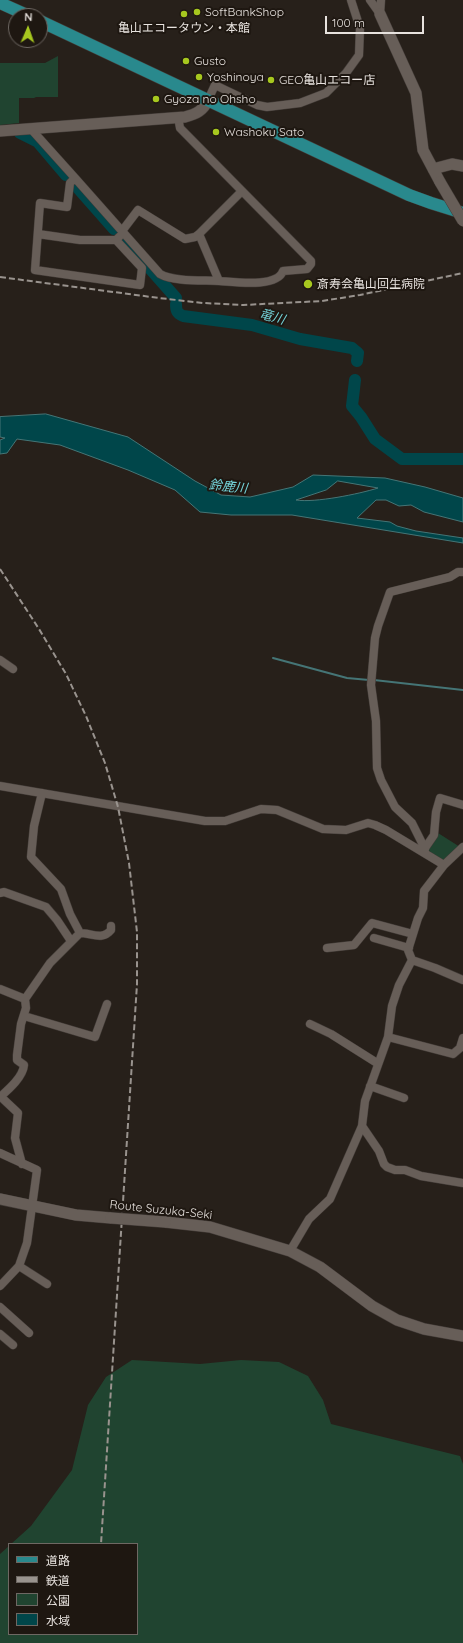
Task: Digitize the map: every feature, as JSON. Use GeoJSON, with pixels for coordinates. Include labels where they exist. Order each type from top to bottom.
{"type":"FeatureCollection","features":[{"type":"Feature","properties":{"kind":"main road"},"geometry":{"type":"LineString","coordinates":[[0,3],[11,8]]}},
{"type":"Feature","properties":{"kind":"main road"},"geometry":{"type":"LineString","coordinates":[[380,14],[416,93],[423,150],[463,221]]}},
{"type":"Feature","properties":{"kind":"main road"},"geometry":{"type":"LineString","coordinates":[[48,25],[409,194],[463,213]]}},
{"type":"Feature","properties":{"kind":"main road"},"geometry":{"type":"LineString","coordinates":[[0,131],[178,117],[198,112],[205,106],[208,100]]}},
{"type":"Feature","properties":{"kind":"main road"},"geometry":{"type":"LineString","coordinates":[[433,169],[452,164],[463,166]]}},
{"type":"Feature","properties":{"kind":"main road","name":"Route Suzuka-Seki"},"geometry":{"type":"LineString","coordinates":[[0,1199],[76,1215],[210,1227],[290,1250],[320,1268],[372,1306],[397,1320],[424,1329],[463,1336]]}},
{"type":"Feature","properties":{"kind":"street"},"geometry":{"type":"LineString","coordinates":[[208,100],[215,84],[257,105],[267,107],[300,103],[326,93],[346,73],[359,55],[360,28],[351,0]]}},
{"type":"Feature","properties":{"kind":"street"},"geometry":{"type":"LineString","coordinates":[[370,0],[380,14]]}},
{"type":"Feature","properties":{"kind":"street"},"geometry":{"type":"LineString","coordinates":[[380,14],[381,0]]}},
{"type":"Feature","properties":{"kind":"street"},"geometry":{"type":"LineString","coordinates":[[31,129],[160,274],[166,277],[219,281],[273,281],[282,274],[283,271],[307,269],[311,264],[311,261],[180,128],[178,117]]}},
{"type":"Feature","properties":{"kind":"street"},"geometry":{"type":"LineString","coordinates":[[38,234],[80,240],[116,240],[142,268],[140,285],[35,270],[40,203],[67,206],[70,183],[75,178]]}},
{"type":"Feature","properties":{"kind":"street"},"geometry":{"type":"LineString","coordinates":[[116,240],[138,210],[185,239],[195,237],[242,191]]}},
{"type":"Feature","properties":{"kind":"street"},"geometry":{"type":"LineString","coordinates":[[199,234],[219,281]]}},
{"type":"Feature","properties":{"kind":"street"},"geometry":{"type":"LineString","coordinates":[[424,850],[412,824],[396,807],[381,780],[377,768],[376,721],[371,681],[375,638],[390,592],[450,577],[458,572],[463,572]]}},
{"type":"Feature","properties":{"kind":"street"},"geometry":{"type":"LineString","coordinates":[[0,660],[13,669]]}},
{"type":"Feature","properties":{"kind":"street"},"geometry":{"type":"LineString","coordinates":[[0,786],[205,821],[224,821],[261,809],[277,810],[299,820],[323,828],[346,830],[368,823],[375,825],[424,850],[444,865]]}},
{"type":"Feature","properties":{"kind":"street"},"geometry":{"type":"LineString","coordinates":[[42,793],[34,826],[31,858],[62,889],[70,914],[80,933]]}},
{"type":"Feature","properties":{"kind":"street"},"geometry":{"type":"LineString","coordinates":[[424,850],[434,834],[436,812],[440,798],[463,805]]}},
{"type":"Feature","properties":{"kind":"street"},"geometry":{"type":"LineString","coordinates":[[290,1250],[309,1219],[330,1199],[362,1126],[364,1106],[377,1063],[388,1037],[392,1006],[399,985],[412,960],[409,948],[423,908],[424,891],[444,865],[463,847]]}},
{"type":"Feature","properties":{"kind":"street"},"geometry":{"type":"LineString","coordinates":[[0,893],[4,892],[46,907],[72,941]]}},
{"type":"Feature","properties":{"kind":"street"},"geometry":{"type":"LineString","coordinates":[[327,948],[354,945],[372,923],[413,934]]}},
{"type":"Feature","properties":{"kind":"street"},"geometry":{"type":"LineString","coordinates":[[80,933],[98,936],[109,933],[111,926]]}},
{"type":"Feature","properties":{"kind":"street"},"geometry":{"type":"LineString","coordinates":[[22,1164],[15,1138],[18,1113],[0,1096],[10,1087],[23,1069],[24,1065],[17,1060],[17,1055],[19,1032],[24,1016],[25,999],[50,963],[80,933]]}},
{"type":"Feature","properties":{"kind":"street"},"geometry":{"type":"LineString","coordinates":[[374,938],[409,948]]}},
{"type":"Feature","properties":{"kind":"street"},"geometry":{"type":"LineString","coordinates":[[412,960],[436,968],[463,980]]}},
{"type":"Feature","properties":{"kind":"street"},"geometry":{"type":"LineString","coordinates":[[0,989],[25,999]]}},
{"type":"Feature","properties":{"kind":"street"},"geometry":{"type":"LineString","coordinates":[[24,1016],[95,1037],[107,1004]]}},
{"type":"Feature","properties":{"kind":"street"},"geometry":{"type":"LineString","coordinates":[[310,1024],[331,1034],[377,1063]]}},
{"type":"Feature","properties":{"kind":"street"},"geometry":{"type":"LineString","coordinates":[[388,1037],[453,1054],[460,1048],[463,1038]]}},
{"type":"Feature","properties":{"kind":"street"},"geometry":{"type":"LineString","coordinates":[[370,1086],[404,1098]]}},
{"type":"Feature","properties":{"kind":"street"},"geometry":{"type":"LineString","coordinates":[[362,1126],[381,1154],[384,1164],[387,1167],[395,1170],[405,1170],[420,1176],[463,1183]]}},
{"type":"Feature","properties":{"kind":"street"},"geometry":{"type":"LineString","coordinates":[[0,1153],[37,1170],[29,1237],[19,1266],[2,1281]]}},
{"type":"Feature","properties":{"kind":"street"},"geometry":{"type":"LineString","coordinates":[[19,1266],[47,1284]]}},
{"type":"Feature","properties":{"kind":"street"},"geometry":{"type":"LineString","coordinates":[[0,1307],[29,1333]]}},
{"type":"Feature","properties":{"kind":"street"},"geometry":{"type":"LineString","coordinates":[[0,1334],[13,1345]]}},
{"type":"Feature","properties":{"kind":"green space"},"geometry":{"type":"Polygon","coordinates":[[[58,56],[58,97],[19,98],[19,123],[0,125],[0,63],[45,63],[58,56]]]}},
{"type":"Feature","properties":{"kind":"green space"},"geometry":{"type":"Polygon","coordinates":[[[438,833],[460,847],[443,860],[431,853],[428,849],[438,833]]]}},
{"type":"Feature","properties":{"kind":"green space"},"geometry":{"type":"Polygon","coordinates":[[[132,1360],[200,1364],[241,1360],[279,1362],[308,1376],[323,1400],[331,1424],[460,1456],[463,1464],[463,1643],[0,1643],[0,1554],[8,1547],[8,1635],[138,1635],[138,1543],[12,1543],[31,1526],[72,1470],[88,1405],[106,1377],[132,1360]]]}},
{"type":"Feature","properties":{"kind":"water"},"geometry":{"type":"Polygon","coordinates":[[[46,414],[128,437],[195,481],[221,495],[250,497],[293,487],[313,475],[385,478],[425,487],[463,498],[463,522],[424,512],[411,505],[399,506],[386,500],[376,500],[357,518],[390,522],[397,526],[416,531],[463,538],[463,543],[292,515],[231,515],[200,512],[175,490],[128,470],[60,445],[17,439],[7,453],[0,454],[0,440],[5,438],[0,437],[0,417],[46,414]],[[338,481],[326,490],[296,500],[304,501],[325,499],[360,493],[378,488],[338,481]]]}},
{"type":"Feature","properties":{"kind":"waterway","name":"竜川"},"geometry":{"type":"LineString","coordinates":[[20,133],[38,142],[66,175]]}},
{"type":"Feature","properties":{"kind":"waterway","name":"竜川"},"geometry":{"type":"LineString","coordinates":[[77,187],[114,229]]}},
{"type":"Feature","properties":{"kind":"waterway","name":"竜川"},"geometry":{"type":"LineString","coordinates":[[123,238],[176,298]]}},
{"type":"Feature","properties":{"kind":"waterway","name":"竜川"},"geometry":{"type":"LineString","coordinates":[[176,304],[177,312],[183,316],[252,325],[300,339],[352,348],[358,353],[357,361]]}},
{"type":"Feature","properties":{"kind":"waterway","name":"竜川"},"geometry":{"type":"LineString","coordinates":[[355,380],[352,406],[375,439],[402,459],[463,459]]}},
{"type":"Feature","properties":{"kind":"waterway"},"geometry":{"type":"LineString","coordinates":[[273,658],[347,678],[369,680]]}},
{"type":"Feature","properties":{"kind":"waterway"},"geometry":{"type":"LineString","coordinates":[[374,680],[463,690]]}},
{"type":"Feature","properties":{"kind":"railway"},"geometry":{"type":"LineString","coordinates":[[0,277],[159,298],[203,303],[243,305],[322,301],[360,295],[463,273]]}},
{"type":"Feature","properties":{"kind":"railway"},"geometry":{"type":"LineString","coordinates":[[0,569],[66,674],[86,716],[105,763],[118,807],[129,863],[137,932],[137,984],[101,1543]]}},
{"type":"Feature","properties":{"kind":"place","name":"SoftBankShop"},"geometry":{"type":"Point","coordinates":[197,12]}},
{"type":"Feature","properties":{"kind":"place","name":"亀山エコータウン・本館"},"geometry":{"type":"Point","coordinates":[184,14]}},
{"type":"Feature","properties":{"kind":"place","name":"Gusto"},"geometry":{"type":"Point","coordinates":[186,61]}},
{"type":"Feature","properties":{"kind":"place","name":"Yoshinoya"},"geometry":{"type":"Point","coordinates":[199,77]}},
{"type":"Feature","properties":{"kind":"place","name":"GEO亀山エコー店"},"geometry":{"type":"Point","coordinates":[271,80]}},
{"type":"Feature","properties":{"kind":"place","name":"Gyoza no Ohsho"},"geometry":{"type":"Point","coordinates":[156,99]}},
{"type":"Feature","properties":{"kind":"place","name":"Washoku Sato"},"geometry":{"type":"Point","coordinates":[216,132]}},
{"type":"Feature","properties":{"kind":"place","name":"斎寿会亀山回生病院"},"geometry":{"type":"Point","coordinates":[308,284]}},
{"type":"Feature","properties":{"kind":"water label","name":"鈴鹿川"},"geometry":{"type":"Point","coordinates":[228,487]}}]}
